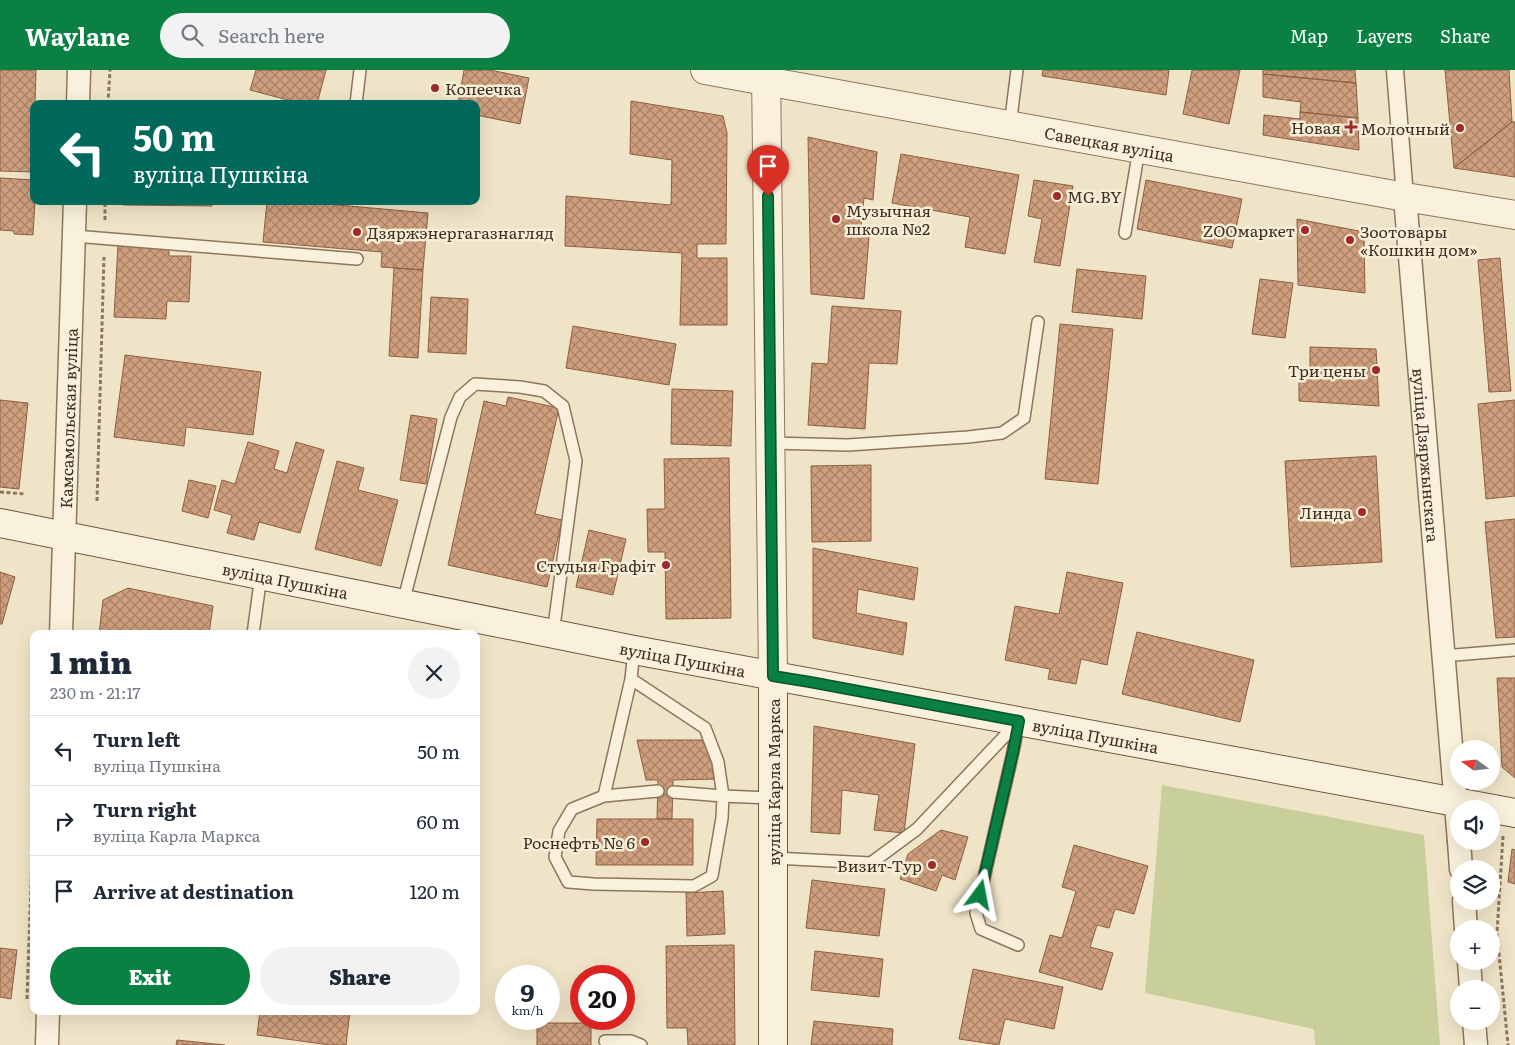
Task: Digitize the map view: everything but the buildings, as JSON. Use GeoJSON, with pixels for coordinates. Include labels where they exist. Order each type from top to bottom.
{"type":"FeatureCollection","features":[{"type":"Feature","properties":{"kind":"main road","name":"Савецкая вуліца"},"geometry":{"type":"LineString","coordinates":[[706,70],[766,76],[1010,126],[1515,215]]}},
{"type":"Feature","properties":{"kind":"main road","name":"вуліца Карла Маркса"},"geometry":{"type":"LineString","coordinates":[[766,76],[773,676],[774,1045]]}},
{"type":"Feature","properties":{"kind":"main road","name":"вуліца Пушкіна"},"geometry":{"type":"LineString","coordinates":[[0,523],[634,650],[1450,800]]}},
{"type":"Feature","properties":{"kind":"street"},"geometry":{"type":"LineString","coordinates":[[78,100],[80,70]]}},
{"type":"Feature","properties":{"kind":"street","name":"вуліца Дзяржынскага"},"geometry":{"type":"LineString","coordinates":[[1395,70],[1455,800]]}},
{"type":"Feature","properties":{"kind":"street","name":"Камсамольская вуліца"},"geometry":{"type":"LineString","coordinates":[[61,630],[75,205]]}},
{"type":"Feature","properties":{"kind":"street"},"geometry":{"type":"LineString","coordinates":[[47,1045],[48,1015]]}},
{"type":"Feature","properties":{"kind":"street"},"geometry":{"type":"LineString","coordinates":[[1475,1030],[1476,1045]]}},
{"type":"Feature","properties":{"kind":"lane"},"geometry":{"type":"LineString","coordinates":[[356,100],[360,70]]}},
{"type":"Feature","properties":{"kind":"lane"},"geometry":{"type":"LineString","coordinates":[[1010,126],[1017,70]]}},
{"type":"Feature","properties":{"kind":"lane"},"geometry":{"type":"LineString","coordinates":[[1125,233],[1139,149]]}},
{"type":"Feature","properties":{"kind":"lane"},"geometry":{"type":"LineString","coordinates":[[74,236],[357,259]]}},
{"type":"Feature","properties":{"kind":"lane"},"geometry":{"type":"LineString","coordinates":[[771,443],[848,445],[1002,433],[1024,418],[1038,322]]}},
{"type":"Feature","properties":{"kind":"lane"},"geometry":{"type":"LineString","coordinates":[[404,604],[451,417],[460,397],[475,384],[520,387],[544,391],[563,406],[576,461],[553,634]]}},
{"type":"Feature","properties":{"kind":"lane"},"geometry":{"type":"LineString","coordinates":[[254,630],[261,575]]}},
{"type":"Feature","properties":{"kind":"lane"},"geometry":{"type":"LineString","coordinates":[[604,796],[631,679],[634,650]]}},
{"type":"Feature","properties":{"kind":"lane"},"geometry":{"type":"LineString","coordinates":[[1443,656],[1515,650]]}},
{"type":"Feature","properties":{"kind":"lane"},"geometry":{"type":"LineString","coordinates":[[631,679],[705,728],[718,762],[723,796],[722,818],[712,876],[694,886],[568,882],[555,857],[559,831],[572,809],[604,796],[658,791]]}},
{"type":"Feature","properties":{"kind":"lane"},"geometry":{"type":"LineString","coordinates":[[774,858],[870,863],[917,829],[1019,721]]}},
{"type":"Feature","properties":{"kind":"lane"},"geometry":{"type":"LineString","coordinates":[[1018,945],[981,929],[976,913],[1019,721]]}},
{"type":"Feature","properties":{"kind":"lane"},"geometry":{"type":"LineString","coordinates":[[673,792],[774,798]]}},
{"type":"Feature","properties":{"kind":"lane"},"geometry":{"type":"LineString","coordinates":[[606,1041],[631,1041],[641,1045]]}},
{"type":"Feature","properties":{"kind":"path"},"geometry":{"type":"LineString","coordinates":[[108,100],[110,70]]}},
{"type":"Feature","properties":{"kind":"path"},"geometry":{"type":"LineString","coordinates":[[97,501],[105,205]]}},
{"type":"Feature","properties":{"kind":"path"},"geometry":{"type":"LineString","coordinates":[[0,492],[25,494]]}},
{"type":"Feature","properties":{"kind":"path"},"geometry":{"type":"LineString","coordinates":[[1508,1045],[1496,933],[1502,841],[1511,812]]}},
{"type":"Feature","properties":{"kind":"path"},"geometry":{"type":"LineString","coordinates":[[26,1005],[30,900]]}},
{"type":"Feature","properties":{"kind":"green space"},"geometry":{"type":"Polygon","coordinates":[[[1162,785],[1424,835],[1440,1045],[1315,1045],[1314,1029],[1145,993],[1162,785]]]}},
{"type":"Feature","properties":{"kind":"place","name":"Копеечка"},"geometry":{"type":"Point","coordinates":[435,88]}},
{"type":"Feature","properties":{"kind":"place","name":"Новая"},"geometry":{"type":"Point","coordinates":[1351,127]}},
{"type":"Feature","properties":{"kind":"place","name":"Молочный"},"geometry":{"type":"Point","coordinates":[1460,128]}},
{"type":"Feature","properties":{"kind":"place","name":"MG.BY"},"geometry":{"type":"Point","coordinates":[1057,196]}},
{"type":"Feature","properties":{"kind":"place","name":"Музычная школа №2"},"geometry":{"type":"Point","coordinates":[836,219]}},
{"type":"Feature","properties":{"kind":"place","name":"ZOOмаркет"},"geometry":{"type":"Point","coordinates":[1305,230]}},
{"type":"Feature","properties":{"kind":"place","name":"Дзяржэнергагазнагляд"},"geometry":{"type":"Point","coordinates":[357,232]}},
{"type":"Feature","properties":{"kind":"place","name":"Зоотовары «Кошкин дом»"},"geometry":{"type":"Point","coordinates":[1350,240]}},
{"type":"Feature","properties":{"kind":"place","name":"Три цены"},"geometry":{"type":"Point","coordinates":[1376,370]}},
{"type":"Feature","properties":{"kind":"place","name":"Линда"},"geometry":{"type":"Point","coordinates":[1362,512]}},
{"type":"Feature","properties":{"kind":"place","name":"Студыя Графіт"},"geometry":{"type":"Point","coordinates":[666,565]}},
{"type":"Feature","properties":{"kind":"place","name":"Роснефть № 6"},"geometry":{"type":"Point","coordinates":[645,842]}},
{"type":"Feature","properties":{"kind":"place","name":"Визит-Тур"},"geometry":{"type":"Point","coordinates":[932,865]}},
{"type":"Feature","properties":{"kind":"route"},"geometry":{"type":"LineString","coordinates":[[768,196],[773,676],[1019,721],[980,895]]}}]}
